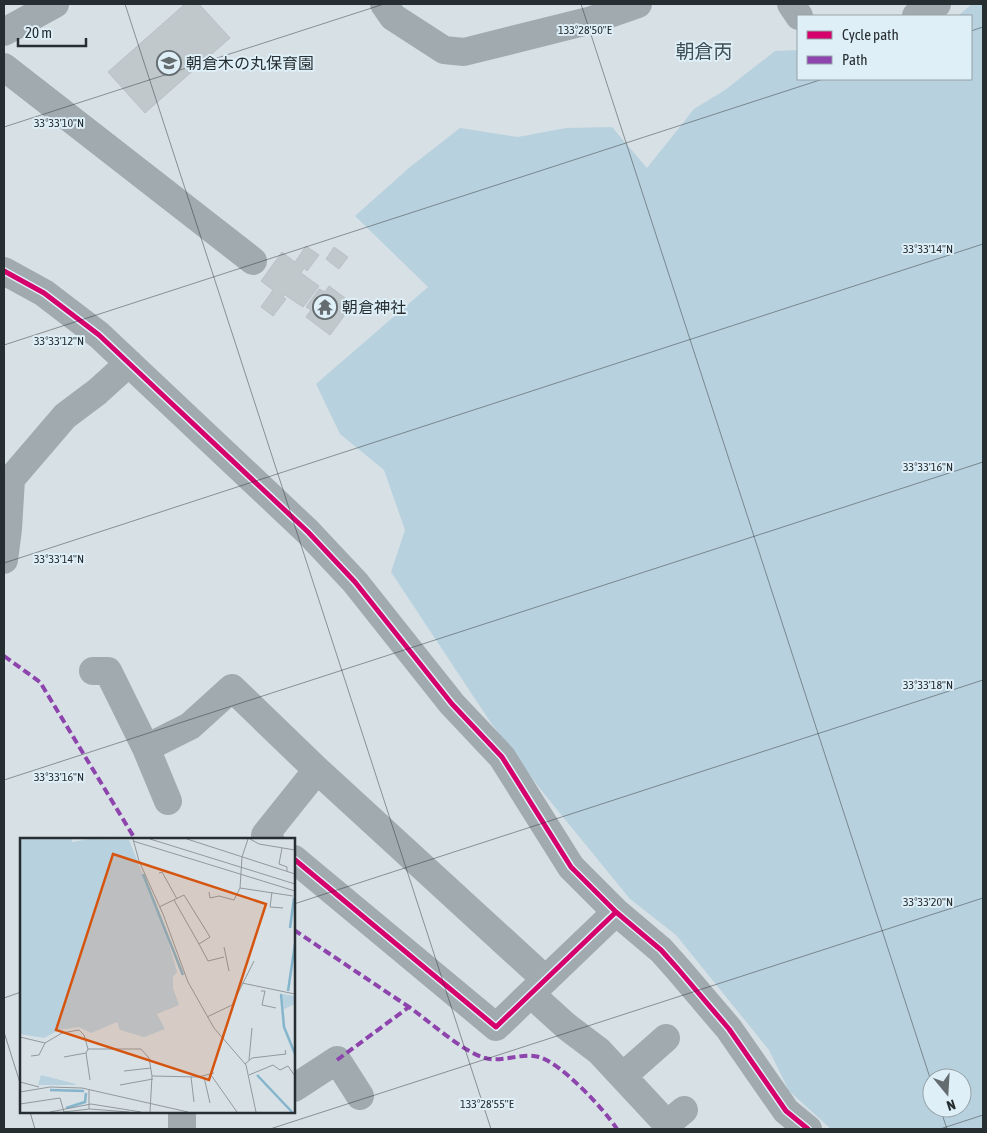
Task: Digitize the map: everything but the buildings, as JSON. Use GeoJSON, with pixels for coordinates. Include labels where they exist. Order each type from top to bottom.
{"type":"FeatureCollection","features":[{"type":"Feature","properties":{"kind":"street"},"geometry":{"type":"LineString","coordinates":[[384,4],[393,17],[444,50],[452,52],[464,52],[592,20],[638,4]]}},
{"type":"Feature","properties":{"kind":"street"},"geometry":{"type":"LineString","coordinates":[[791,4],[797,15]]}},
{"type":"Feature","properties":{"kind":"street"},"geometry":{"type":"LineString","coordinates":[[918,15],[937,4]]}},
{"type":"Feature","properties":{"kind":"street"},"geometry":{"type":"LineString","coordinates":[[4,32],[40,7]]}},
{"type":"Feature","properties":{"kind":"street"},"geometry":{"type":"LineString","coordinates":[[4,66],[253,261]]}},
{"type":"Feature","properties":{"kind":"street"},"geometry":{"type":"LineString","coordinates":[[4,272],[44,293],[71,312],[129,363],[308,532],[355,582],[452,704],[502,757],[571,867],[616,912],[661,950],[729,1029],[786,1111],[808,1129]]}},
{"type":"Feature","properties":{"kind":"street"},"geometry":{"type":"LineString","coordinates":[[4,560],[11,479],[73,407],[97,392],[129,363]]}},
{"type":"Feature","properties":{"kind":"street"},"geometry":{"type":"LineString","coordinates":[[93,671],[108,671],[146,748],[168,801]]}},
{"type":"Feature","properties":{"kind":"street"},"geometry":{"type":"LineString","coordinates":[[146,748],[190,726],[232,688],[538,987],[566,1026],[599,1051],[667,1124],[684,1110]]}},
{"type":"Feature","properties":{"kind":"street"},"geometry":{"type":"LineString","coordinates":[[265,838],[317,770]]}},
{"type":"Feature","properties":{"kind":"street"},"geometry":{"type":"LineString","coordinates":[[295,860],[496,1028],[616,912]]}},
{"type":"Feature","properties":{"kind":"street"},"geometry":{"type":"LineString","coordinates":[[623,1076],[666,1038]]}},
{"type":"Feature","properties":{"kind":"street"},"geometry":{"type":"LineString","coordinates":[[295,1087],[337,1060],[360,1096]]}},
{"type":"Feature","properties":{"kind":"street"},"geometry":{"type":"LineString","coordinates":[[182,1113],[182,1129]]}},
{"type":"Feature","properties":{"kind":"shaded area"},"geometry":{"type":"Polygon","coordinates":[[[972,4],[983,4],[983,1129],[831,1129],[789,1091],[769,1050],[676,935],[630,899],[541,790],[491,723],[391,572],[405,530],[384,470],[340,434],[316,384],[428,287],[355,216],[410,167],[460,128],[518,137],[566,128],[612,127],[647,168],[694,109],[725,90],[775,51],[797,50],[797,80],[972,80],[972,15],[959,15],[972,4]]]}},
{"type":"Feature","properties":{"kind":"marked path"},"geometry":{"type":"LineString","coordinates":[[4,656],[40,682],[134,838]]}},
{"type":"Feature","properties":{"kind":"marked path"},"geometry":{"type":"LineString","coordinates":[[295,931],[409,1007]]}},
{"type":"Feature","properties":{"kind":"marked path"},"geometry":{"type":"LineString","coordinates":[[337,1060],[409,1007],[476,1055],[492,1059],[532,1056],[548,1061],[570,1077],[602,1110],[617,1129]]}},
{"type":"Feature","properties":{"kind":"cycle path"},"geometry":{"type":"LineString","coordinates":[[4,271],[44,293],[99,335],[308,532],[355,582],[452,704],[502,757],[571,867],[616,912],[661,950],[729,1029],[786,1111],[808,1129]]}},
{"type":"Feature","properties":{"kind":"cycle path"},"geometry":{"type":"LineString","coordinates":[[295,860],[496,1027],[616,912]]}},
{"type":"Feature","properties":{"kind":"place","name":"朝倉木の丸保育園"},"geometry":{"type":"Point","coordinates":[169,63]}},
{"type":"Feature","properties":{"kind":"place","name":"朝倉神社"},"geometry":{"type":"Point","coordinates":[325,307]}},
{"type":"Feature","properties":{"kind":"district","name":"朝倉丙"},"geometry":{"type":"Point","coordinates":[704,51]}}]}
